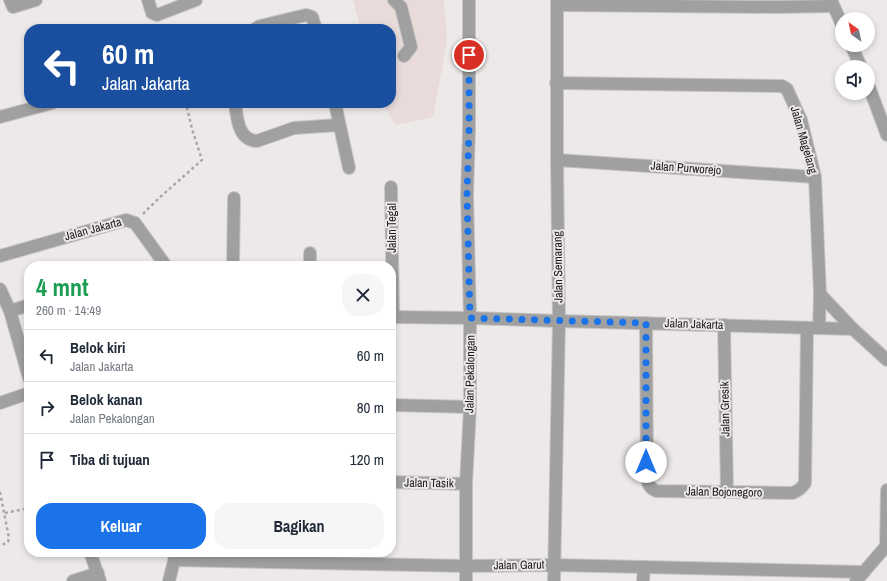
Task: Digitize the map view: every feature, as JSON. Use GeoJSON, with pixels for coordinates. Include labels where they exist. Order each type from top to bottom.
{"type":"FeatureCollection","features":[{"type":"Feature","properties":{"kind":"street"},"geometry":{"type":"LineString","coordinates":[[11,4],[36,0]]}},
{"type":"Feature","properties":{"kind":"street"},"geometry":{"type":"LineString","coordinates":[[148,0],[152,13],[157,15],[196,0]]}},
{"type":"Feature","properties":{"kind":"street"},"geometry":{"type":"LineString","coordinates":[[394,0],[400,6],[411,48],[404,56]]}},
{"type":"Feature","properties":{"kind":"street","name":"Jalan Pekalongan"},"geometry":{"type":"LineString","coordinates":[[466,581],[466,484],[470,407],[470,318],[467,195],[469,130],[469,0]]}},
{"type":"Feature","properties":{"kind":"street"},"geometry":{"type":"LineString","coordinates":[[557,2],[776,7],[832,3]]}},
{"type":"Feature","properties":{"kind":"street","name":"Jalan Semarang"},"geometry":{"type":"LineString","coordinates":[[554,581],[559,321],[556,83],[557,2]]}},
{"type":"Feature","properties":{"kind":"street"},"geometry":{"type":"LineString","coordinates":[[268,24],[306,15],[312,17],[314,24]]}},
{"type":"Feature","properties":{"kind":"street","name":"Jalan Magelang"},"geometry":{"type":"LineString","coordinates":[[556,83],[782,86],[786,89],[790,94],[801,120],[815,177],[820,294],[813,328]]}},
{"type":"Feature","properties":{"kind":"street"},"geometry":{"type":"LineString","coordinates":[[874,100],[887,136]]}},
{"type":"Feature","properties":{"kind":"street"},"geometry":{"type":"LineString","coordinates":[[0,117],[33,108]]}},
{"type":"Feature","properties":{"kind":"street"},"geometry":{"type":"LineString","coordinates":[[235,108],[236,116],[242,134],[251,141],[257,141],[294,128],[339,125]]}},
{"type":"Feature","properties":{"kind":"street"},"geometry":{"type":"LineString","coordinates":[[336,108],[349,168]]}},
{"type":"Feature","properties":{"kind":"street","name":"Jalan Purworejo"},"geometry":{"type":"LineString","coordinates":[[557,160],[815,177]]}},
{"type":"Feature","properties":{"kind":"street","name":"Jalan Tegal"},"geometry":{"type":"LineString","coordinates":[[391,187],[392,261]]}},
{"type":"Feature","properties":{"kind":"street"},"geometry":{"type":"LineString","coordinates":[[233,261],[234,198]]}},
{"type":"Feature","properties":{"kind":"street","name":"Jalan Jakarta"},"geometry":{"type":"LineString","coordinates":[[0,256],[126,220],[135,223],[163,261]]}},
{"type":"Feature","properties":{"kind":"street"},"geometry":{"type":"LineString","coordinates":[[310,253],[310,261]]}},
{"type":"Feature","properties":{"kind":"street"},"geometry":{"type":"LineString","coordinates":[[0,289],[10,311],[24,360]]}},
{"type":"Feature","properties":{"kind":"street"},"geometry":{"type":"LineString","coordinates":[[820,294],[853,329],[887,360]]}},
{"type":"Feature","properties":{"kind":"street"},"geometry":{"type":"LineString","coordinates":[[10,311],[24,307]]}},
{"type":"Feature","properties":{"kind":"street","name":"Jalan Jakarta"},"geometry":{"type":"LineString","coordinates":[[396,317],[853,329]]}},
{"type":"Feature","properties":{"kind":"street","name":"Jalan Bojonegoro"},"geometry":{"type":"LineString","coordinates":[[646,323],[646,478],[651,489],[656,491],[792,493],[799,490],[805,483],[813,328]]}},
{"type":"Feature","properties":{"kind":"street","name":"Jalan Gresik"},"geometry":{"type":"LineString","coordinates":[[724,325],[727,492]]}},
{"type":"Feature","properties":{"kind":"street"},"geometry":{"type":"LineString","coordinates":[[0,403],[24,395]]}},
{"type":"Feature","properties":{"kind":"street"},"geometry":{"type":"LineString","coordinates":[[396,405],[470,407]]}},
{"type":"Feature","properties":{"kind":"street","name":"Jalan Tasik"},"geometry":{"type":"LineString","coordinates":[[396,482],[466,484]]}},
{"type":"Feature","properties":{"kind":"street"},"geometry":{"type":"LineString","coordinates":[[860,577],[886,545],[887,490]]}},
{"type":"Feature","properties":{"kind":"street"},"geometry":{"type":"LineString","coordinates":[[74,581],[99,577],[92,557]]}},
{"type":"Feature","properties":{"kind":"street"},"geometry":{"type":"LineString","coordinates":[[169,581],[175,557]]}},
{"type":"Feature","properties":{"kind":"street","name":"Jalan Garut"},"geometry":{"type":"LineString","coordinates":[[204,557],[466,566],[554,564],[860,577]]}},
{"type":"Feature","properties":{"kind":"street"},"geometry":{"type":"LineString","coordinates":[[643,581],[644,567]]}},
{"type":"Feature","properties":{"kind":"path"},"geometry":{"type":"LineString","coordinates":[[142,231],[143,214],[202,160],[187,108]]}},
{"type":"Feature","properties":{"kind":"path"},"geometry":{"type":"LineString","coordinates":[[0,492],[9,538],[8,542],[0,546]]}},
{"type":"Feature","properties":{"kind":"path"},"geometry":{"type":"LineString","coordinates":[[5,514],[24,509]]}},
{"type":"Feature","properties":{"kind":"shaded area"},"geometry":{"type":"Polygon","coordinates":[[[353,0],[444,0],[447,41],[433,117],[396,125],[385,108],[396,108],[396,24],[360,24],[353,0]]]}},
{"type":"Feature","properties":{"kind":"route"},"geometry":{"type":"LineString","coordinates":[[469,55],[467,195],[470,318],[646,323],[646,462]]}}]}
